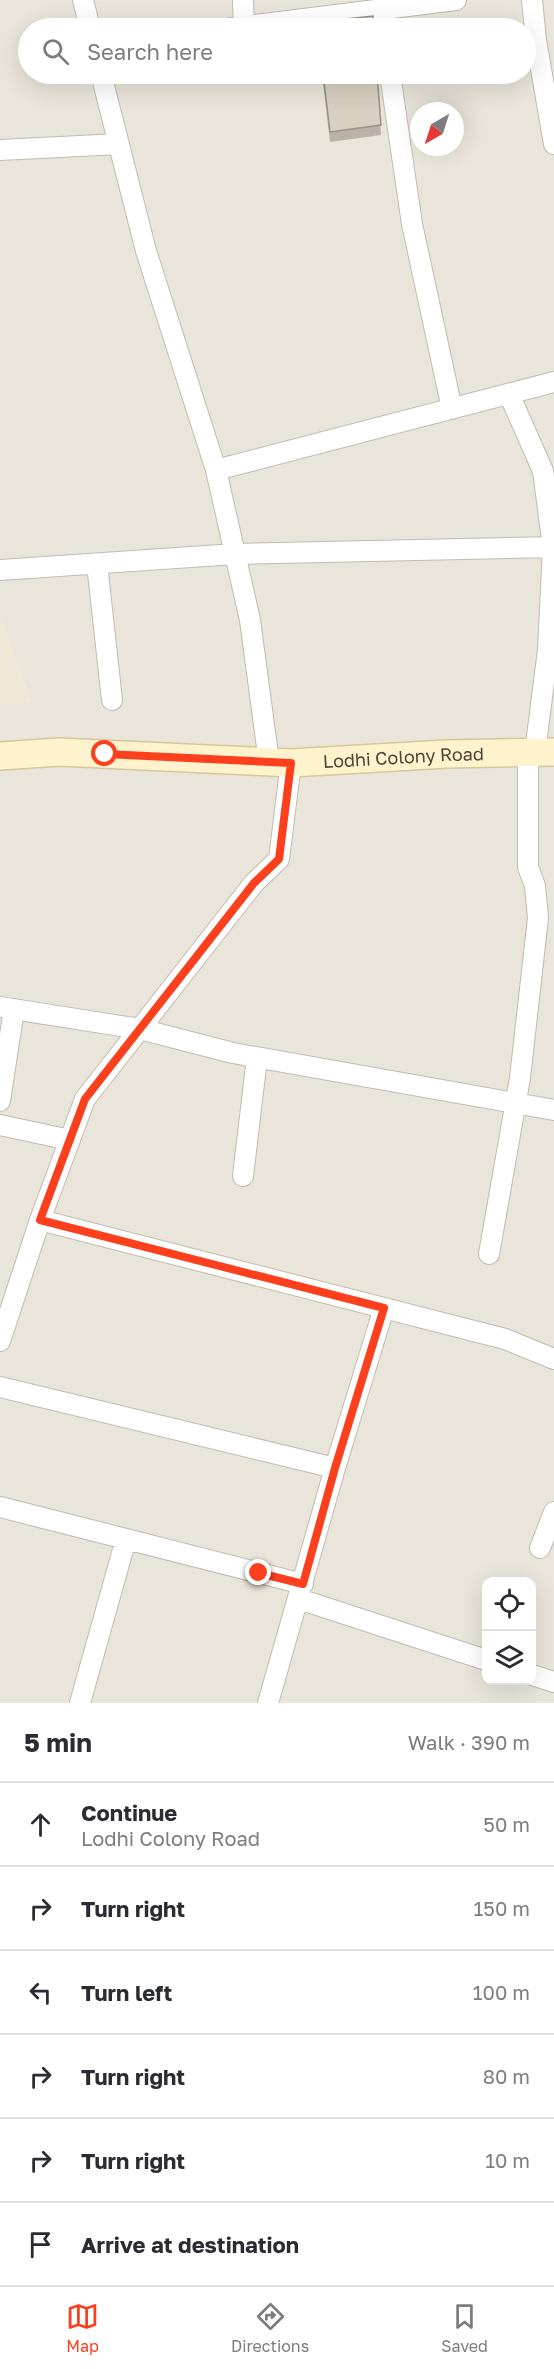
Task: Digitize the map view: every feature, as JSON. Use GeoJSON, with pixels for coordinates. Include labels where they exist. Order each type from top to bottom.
{"type":"FeatureCollection","features":[{"type":"Feature","properties":{"kind":"main road","name":"Lodhi Colony Road"},"geometry":{"type":"LineString","coordinates":[[0,756],[59,752],[280,762],[539,752]]}},
{"type":"Feature","properties":{"kind":"street"},"geometry":{"type":"LineString","coordinates":[[83,0],[88,18]]}},
{"type":"Feature","properties":{"kind":"street"},"geometry":{"type":"LineString","coordinates":[[240,18],[243,0]]}},
{"type":"Feature","properties":{"kind":"street"},"geometry":{"type":"LineString","coordinates":[[303,18],[394,4],[456,0]]}},
{"type":"Feature","properties":{"kind":"street"},"geometry":{"type":"LineString","coordinates":[[532,0],[534,18]]}},
{"type":"Feature","properties":{"kind":"street"},"geometry":{"type":"LineString","coordinates":[[536,40],[554,144]]}},
{"type":"Feature","properties":{"kind":"street"},"geometry":{"type":"LineString","coordinates":[[0,1341],[40,1220],[85,1099],[254,883],[279,859],[280,762],[250,620],[216,470],[146,251],[104,84]]}},
{"type":"Feature","properties":{"kind":"street"},"geometry":{"type":"LineString","coordinates":[[391,84],[412,224],[452,409]]}},
{"type":"Feature","properties":{"kind":"street"},"geometry":{"type":"LineString","coordinates":[[0,150],[119,144]]}},
{"type":"Feature","properties":{"kind":"street"},"geometry":{"type":"LineString","coordinates":[[216,470],[554,382]]}},
{"type":"Feature","properties":{"kind":"street"},"geometry":{"type":"LineString","coordinates":[[489,1254],[515,1104],[538,918],[535,886],[528,867],[548,650],[553,547],[543,471],[509,394]]}},
{"type":"Feature","properties":{"kind":"street"},"geometry":{"type":"LineString","coordinates":[[0,570],[235,554],[553,547]]}},
{"type":"Feature","properties":{"kind":"street"},"geometry":{"type":"LineString","coordinates":[[97,564],[112,700]]}},
{"type":"Feature","properties":{"kind":"street"},"geometry":{"type":"LineString","coordinates":[[0,1101],[7,1008],[140,1029],[257,1058],[554,1110]]}},
{"type":"Feature","properties":{"kind":"street"},"geometry":{"type":"LineString","coordinates":[[243,1176],[257,1058]]}},
{"type":"Feature","properties":{"kind":"street"},"geometry":{"type":"LineString","coordinates":[[0,1125],[70,1140]]}},
{"type":"Feature","properties":{"kind":"street"},"geometry":{"type":"LineString","coordinates":[[40,1220],[505,1339],[554,1359]]}},
{"type":"Feature","properties":{"kind":"street"},"geometry":{"type":"LineString","coordinates":[[268,1703],[335,1468],[384,1308]]}},
{"type":"Feature","properties":{"kind":"street"},"geometry":{"type":"LineString","coordinates":[[0,1387],[335,1468]]}},
{"type":"Feature","properties":{"kind":"street"},"geometry":{"type":"LineString","coordinates":[[0,1507],[126,1539],[301,1592],[482,1659]]}},
{"type":"Feature","properties":{"kind":"street"},"geometry":{"type":"LineString","coordinates":[[540,1548],[554,1512]]}},
{"type":"Feature","properties":{"kind":"street"},"geometry":{"type":"LineString","coordinates":[[80,1703],[126,1539]]}},
{"type":"Feature","properties":{"kind":"street"},"geometry":{"type":"LineString","coordinates":[[536,1677],[554,1683]]}},
{"type":"Feature","properties":{"kind":"shaded area"},"geometry":{"type":"Polygon","coordinates":[[[0,0],[554,0],[554,1703],[0,1703],[0,0]]]}},
{"type":"Feature","properties":{"kind":"shaded area"},"geometry":{"type":"Polygon","coordinates":[[[0,614],[32,703],[0,704],[0,614]]]}},
{"type":"Feature","properties":{"kind":"building"},"geometry":{"type":"Polygon","coordinates":[[[324,84],[378,84],[381,125],[330,132],[324,84]]]}},
{"type":"Feature","properties":{"kind":"route"},"geometry":{"type":"LineString","coordinates":[[105,754],[291,763],[279,859],[254,883],[85,1099],[40,1220],[384,1308],[335,1468],[303,1584],[259,1573]]}}]}
